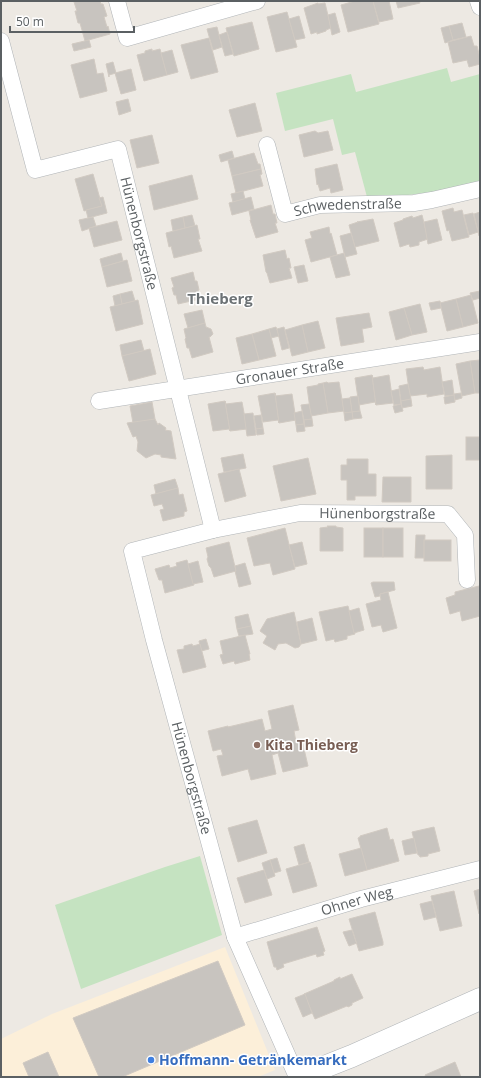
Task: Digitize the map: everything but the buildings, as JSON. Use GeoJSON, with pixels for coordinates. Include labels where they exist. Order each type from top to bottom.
{"type":"FeatureCollection","features":[{"type":"Feature","properties":{"kind":"street"},"geometry":{"type":"LineString","coordinates":[[117,1],[127,38],[237,3],[258,1]]}},
{"type":"Feature","properties":{"kind":"street"},"geometry":{"type":"LineString","coordinates":[[478,1],[480,7]]}},
{"type":"Feature","properties":{"kind":"street","name":"Hünenborgstraße"},"geometry":{"type":"LineString","coordinates":[[1,41],[34,170],[118,149],[212,530]]}},
{"type":"Feature","properties":{"kind":"street","name":"Schwedenstraße"},"geometry":{"type":"LineString","coordinates":[[267,145],[285,214],[320,205],[414,203],[480,189]]}},
{"type":"Feature","properties":{"kind":"street","name":"Gronauer Straße"},"geometry":{"type":"LineString","coordinates":[[99,401],[480,342]]}},
{"type":"Feature","properties":{"kind":"street","name":"Hünenborgstraße"},"geometry":{"type":"LineString","coordinates":[[298,1077],[235,937],[154,640],[132,551],[212,530],[300,513],[448,514],[465,535],[467,580]]}},
{"type":"Feature","properties":{"kind":"street","name":"Ohner Weg"},"geometry":{"type":"LineString","coordinates":[[235,937],[361,899],[480,869]]}},
{"type":"Feature","properties":{"kind":"street"},"geometry":{"type":"LineString","coordinates":[[298,1077],[352,1056],[480,1000]]}},
{"type":"Feature","properties":{"kind":"shaded area"},"geometry":{"type":"Polygon","coordinates":[[[225,947],[275,1070],[258,1077],[1,1077],[1,1039],[52,1014],[225,947]]]}},
{"type":"Feature","properties":{"kind":"green space"},"geometry":{"type":"Polygon","coordinates":[[[447,68],[451,82],[480,74],[480,181],[433,192],[367,197],[355,152],[342,155],[333,119],[285,131],[276,93],[351,74],[356,92],[447,68]]]}},
{"type":"Feature","properties":{"kind":"green space"},"geometry":{"type":"Polygon","coordinates":[[[200,856],[222,935],[81,989],[55,905],[200,856]]]}},
{"type":"Feature","properties":{"kind":"place","name":"Kita Thieberg"},"geometry":{"type":"Point","coordinates":[257,745]}},
{"type":"Feature","properties":{"kind":"place","name":"Hoffmann- Getränkemarkt"},"geometry":{"type":"Point","coordinates":[151,1060]}},
{"type":"Feature","properties":{"kind":"district","name":"Thieberg"},"geometry":{"type":"Point","coordinates":[220,299]}}]}
